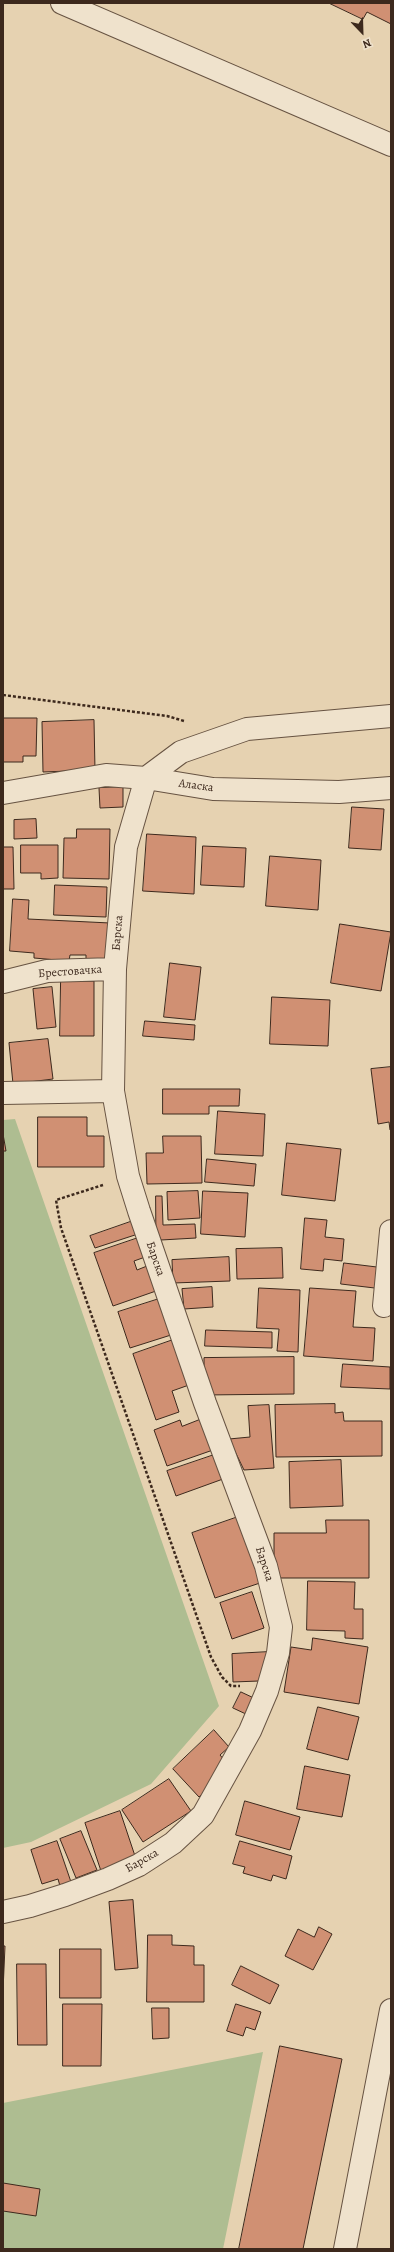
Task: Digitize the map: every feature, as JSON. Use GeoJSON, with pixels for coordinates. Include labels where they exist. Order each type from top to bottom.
{"type":"FeatureCollection","features":[{"type":"Feature","properties":{"kind":"street"},"geometry":{"type":"LineString","coordinates":[[62,3],[391,145]]}},
{"type":"Feature","properties":{"kind":"street"},"geometry":{"type":"LineString","coordinates":[[146,778],[181,752],[213,740],[247,730],[391,716]]}},
{"type":"Feature","properties":{"kind":"street","name":"Аласка"},"geometry":{"type":"LineString","coordinates":[[3,793],[106,775],[146,778],[213,789],[339,792],[391,788]]}},
{"type":"Feature","properties":{"kind":"street","name":"Барска"},"geometry":{"type":"LineString","coordinates":[[3,1912],[30,1906],[108,1879],[139,1865],[173,1843],[204,1815],[250,1731],[268,1688],[278,1652],[282,1627],[266,1566],[205,1403],[128,1176],[113,1091],[114,969],[126,847],[146,778]]}},
{"type":"Feature","properties":{"kind":"street","name":"Брестовачка"},"geometry":{"type":"LineString","coordinates":[[3,982],[47,971],[114,969]]}},
{"type":"Feature","properties":{"kind":"street"},"geometry":{"type":"LineString","coordinates":[[3,1093],[113,1091]]}},
{"type":"Feature","properties":{"kind":"street"},"geometry":{"type":"LineString","coordinates":[[384,1306],[391,1231]]}},
{"type":"Feature","properties":{"kind":"street"},"geometry":{"type":"LineString","coordinates":[[345,2249],[391,2010]]}},
{"type":"Feature","properties":{"kind":"path"},"geometry":{"type":"LineString","coordinates":[[3,695],[167,716],[189,722],[213,740]]}},
{"type":"Feature","properties":{"kind":"path"},"geometry":{"type":"LineString","coordinates":[[128,1176],[56,1200],[61,1228],[211,1657],[222,1677],[231,1686],[268,1688]]}},
{"type":"Feature","properties":{"kind":"green space"},"geometry":{"type":"Polygon","coordinates":[[[15,1119],[219,1706],[151,1784],[31,1842],[3,1848],[3,1120],[15,1119]]]}},
{"type":"Feature","properties":{"kind":"green space"},"geometry":{"type":"Polygon","coordinates":[[[263,2052],[223,2249],[3,2249],[3,2103],[263,2052]]]}},
{"type":"Feature","properties":{"kind":"building"},"geometry":{"type":"Polygon","coordinates":[[[329,3],[391,3],[391,24],[367,12],[363,19],[329,3]]]}},
{"type":"Feature","properties":{"kind":"building"},"geometry":{"type":"Polygon","coordinates":[[[3,718],[37,718],[36,756],[23,756],[23,762],[3,762],[3,718]]]}},
{"type":"Feature","properties":{"kind":"building"},"geometry":{"type":"Polygon","coordinates":[[[94,720],[95,770],[43,772],[42,722],[94,720]]]}},
{"type":"Feature","properties":{"kind":"building"},"geometry":{"type":"Polygon","coordinates":[[[123,787],[123,807],[100,808],[99,788],[123,787]]]}},
{"type":"Feature","properties":{"kind":"building"},"geometry":{"type":"Polygon","coordinates":[[[352,807],[384,809],[381,850],[349,848],[352,807]]]}},
{"type":"Feature","properties":{"kind":"building"},"geometry":{"type":"Polygon","coordinates":[[[36,819],[37,838],[14,839],[14,820],[36,819]]]}},
{"type":"Feature","properties":{"kind":"building"},"geometry":{"type":"Polygon","coordinates":[[[77,829],[110,829],[109,879],[63,878],[64,838],[76,838],[77,829]]]}},
{"type":"Feature","properties":{"kind":"building"},"geometry":{"type":"Polygon","coordinates":[[[147,834],[196,837],[194,894],[143,891],[147,834]]]}},
{"type":"Feature","properties":{"kind":"building"},"geometry":{"type":"Polygon","coordinates":[[[21,845],[58,845],[58,878],[41,879],[41,873],[21,873],[21,845]]]}},
{"type":"Feature","properties":{"kind":"building"},"geometry":{"type":"Polygon","coordinates":[[[203,846],[246,848],[244,887],[201,885],[203,846]]]}},
{"type":"Feature","properties":{"kind":"building"},"geometry":{"type":"Polygon","coordinates":[[[3,847],[13,847],[14,889],[3,889],[3,847]]]}},
{"type":"Feature","properties":{"kind":"building"},"geometry":{"type":"Polygon","coordinates":[[[270,856],[321,860],[318,910],[266,906],[270,856]]]}},
{"type":"Feature","properties":{"kind":"building"},"geometry":{"type":"Polygon","coordinates":[[[55,885],[107,887],[106,917],[54,915],[55,885]]]}},
{"type":"Feature","properties":{"kind":"building"},"geometry":{"type":"Polygon","coordinates":[[[13,899],[29,900],[28,919],[110,923],[108,961],[86,960],[86,955],[70,955],[69,961],[34,958],[34,953],[10,951],[13,899]]]}},
{"type":"Feature","properties":{"kind":"building"},"geometry":{"type":"Polygon","coordinates":[[[340,924],[391,932],[381,991],[331,983],[340,924]]]}},
{"type":"Feature","properties":{"kind":"building"},"geometry":{"type":"Polygon","coordinates":[[[170,963],[201,967],[195,1020],[164,1017],[170,963]]]}},
{"type":"Feature","properties":{"kind":"building"},"geometry":{"type":"Polygon","coordinates":[[[61,981],[94,981],[94,1036],[60,1036],[61,981]]]}},
{"type":"Feature","properties":{"kind":"building"},"geometry":{"type":"Polygon","coordinates":[[[52,987],[56,1027],[37,1029],[33,989],[52,987]]]}},
{"type":"Feature","properties":{"kind":"building"},"geometry":{"type":"Polygon","coordinates":[[[272,997],[330,1000],[328,1046],[270,1044],[272,997]]]}},
{"type":"Feature","properties":{"kind":"building"},"geometry":{"type":"Polygon","coordinates":[[[145,1021],[195,1025],[194,1040],[143,1036],[145,1021]]]}},
{"type":"Feature","properties":{"kind":"building"},"geometry":{"type":"Polygon","coordinates":[[[48,1039],[53,1079],[13,1084],[9,1043],[48,1039]]]}},
{"type":"Feature","properties":{"kind":"building"},"geometry":{"type":"Polygon","coordinates":[[[391,1067],[390,1130],[389,1122],[378,1124],[371,1069],[391,1067]]]}},
{"type":"Feature","properties":{"kind":"building"},"geometry":{"type":"Polygon","coordinates":[[[163,1089],[240,1089],[239,1106],[209,1106],[209,1114],[163,1114],[163,1089]]]}},
{"type":"Feature","properties":{"kind":"building"},"geometry":{"type":"Polygon","coordinates":[[[218,1111],[265,1114],[263,1156],[215,1154],[218,1111]]]}},
{"type":"Feature","properties":{"kind":"building"},"geometry":{"type":"Polygon","coordinates":[[[38,1117],[87,1117],[87,1136],[104,1136],[104,1167],[38,1167],[38,1117]]]}},
{"type":"Feature","properties":{"kind":"building"},"geometry":{"type":"Polygon","coordinates":[[[3,1134],[6,1151],[3,1151],[3,1134]]]}},
{"type":"Feature","properties":{"kind":"building"},"geometry":{"type":"Polygon","coordinates":[[[163,1136],[201,1136],[202,1183],[147,1184],[146,1153],[163,1153],[163,1136]]]}},
{"type":"Feature","properties":{"kind":"building"},"geometry":{"type":"Polygon","coordinates":[[[287,1143],[341,1149],[335,1201],[282,1195],[287,1143]]]}},
{"type":"Feature","properties":{"kind":"building"},"geometry":{"type":"Polygon","coordinates":[[[207,1159],[256,1164],[254,1186],[205,1182],[207,1159]]]}},
{"type":"Feature","properties":{"kind":"building"},"geometry":{"type":"Polygon","coordinates":[[[198,1191],[200,1218],[168,1220],[167,1192],[198,1191]]]}},
{"type":"Feature","properties":{"kind":"building"},"geometry":{"type":"Polygon","coordinates":[[[203,1191],[248,1193],[245,1237],[201,1234],[203,1191]]]}},
{"type":"Feature","properties":{"kind":"building"},"geometry":{"type":"Polygon","coordinates":[[[156,1196],[162,1196],[163,1225],[195,1224],[196,1238],[161,1240],[156,1229],[156,1196]]]}},
{"type":"Feature","properties":{"kind":"building"},"geometry":{"type":"Polygon","coordinates":[[[305,1218],[327,1220],[325,1237],[344,1239],[342,1261],[324,1259],[323,1271],[301,1269],[305,1218]]]}},
{"type":"Feature","properties":{"kind":"building"},"geometry":{"type":"Polygon","coordinates":[[[133,1221],[138,1234],[95,1248],[90,1236],[133,1221]]]}},
{"type":"Feature","properties":{"kind":"building"},"geometry":{"type":"Polygon","coordinates":[[[141,1237],[148,1256],[134,1261],[137,1270],[147,1266],[156,1291],[113,1306],[94,1253],[141,1237]]]}},
{"type":"Feature","properties":{"kind":"building"},"geometry":{"type":"Polygon","coordinates":[[[282,1248],[283,1278],[237,1279],[236,1249],[282,1248]]]}},
{"type":"Feature","properties":{"kind":"building"},"geometry":{"type":"Polygon","coordinates":[[[229,1257],[230,1281],[173,1283],[172,1260],[229,1257]]]}},
{"type":"Feature","properties":{"kind":"building"},"geometry":{"type":"Polygon","coordinates":[[[344,1263],[385,1268],[383,1289],[341,1284],[344,1263]]]}},
{"type":"Feature","properties":{"kind":"building"},"geometry":{"type":"Polygon","coordinates":[[[212,1287],[213,1307],[184,1309],[182,1289],[212,1287]]]}},
{"type":"Feature","properties":{"kind":"building"},"geometry":{"type":"Polygon","coordinates":[[[259,1288],[300,1290],[298,1352],[277,1351],[279,1329],[257,1328],[259,1288]]]}},
{"type":"Feature","properties":{"kind":"building"},"geometry":{"type":"Polygon","coordinates":[[[310,1288],[356,1291],[353,1327],[375,1328],[373,1361],[304,1356],[310,1288]]]}},
{"type":"Feature","properties":{"kind":"building"},"geometry":{"type":"Polygon","coordinates":[[[159,1299],[171,1335],[130,1348],[118,1312],[159,1299]]]}},
{"type":"Feature","properties":{"kind":"building"},"geometry":{"type":"Polygon","coordinates":[[[206,1330],[272,1332],[272,1348],[205,1346],[206,1330]]]}},
{"type":"Feature","properties":{"kind":"building"},"geometry":{"type":"Polygon","coordinates":[[[173,1340],[189,1385],[172,1391],[179,1412],[156,1420],[133,1354],[173,1340]]]}},
{"type":"Feature","properties":{"kind":"building"},"geometry":{"type":"Polygon","coordinates":[[[294,1357],[294,1394],[204,1395],[204,1358],[294,1357]]]}},
{"type":"Feature","properties":{"kind":"building"},"geometry":{"type":"Polygon","coordinates":[[[343,1364],[390,1367],[390,1389],[341,1387],[343,1364]]]}},
{"type":"Feature","properties":{"kind":"building"},"geometry":{"type":"Polygon","coordinates":[[[335,1404],[335,1413],[343,1412],[344,1421],[382,1421],[382,1456],[276,1457],[275,1405],[335,1404]]]}},
{"type":"Feature","properties":{"kind":"building"},"geometry":{"type":"Polygon","coordinates":[[[269,1405],[274,1468],[244,1470],[229,1439],[250,1437],[248,1406],[269,1405]]]}},
{"type":"Feature","properties":{"kind":"building"},"geometry":{"type":"Polygon","coordinates":[[[202,1419],[213,1450],[167,1466],[154,1430],[180,1420],[182,1426],[202,1419]]]}},
{"type":"Feature","properties":{"kind":"building"},"geometry":{"type":"Polygon","coordinates":[[[214,1455],[223,1479],[176,1496],[167,1471],[214,1455]]]}},
{"type":"Feature","properties":{"kind":"building"},"geometry":{"type":"Polygon","coordinates":[[[341,1460],[343,1506],[290,1508],[289,1462],[341,1460]]]}},
{"type":"Feature","properties":{"kind":"building"},"geometry":{"type":"Polygon","coordinates":[[[238,1517],[260,1583],[215,1598],[192,1533],[238,1517]]]}},
{"type":"Feature","properties":{"kind":"building"},"geometry":{"type":"Polygon","coordinates":[[[326,1520],[369,1520],[369,1578],[274,1578],[274,1533],[326,1533],[326,1520]]]}},
{"type":"Feature","properties":{"kind":"building"},"geometry":{"type":"Polygon","coordinates":[[[308,1581],[355,1582],[354,1609],[363,1609],[363,1639],[345,1638],[345,1631],[307,1630],[308,1581]]]}},
{"type":"Feature","properties":{"kind":"building"},"geometry":{"type":"Polygon","coordinates":[[[252,1592],[264,1628],[232,1639],[220,1603],[252,1592]]]}},
{"type":"Feature","properties":{"kind":"building"},"geometry":{"type":"Polygon","coordinates":[[[313,1638],[368,1647],[359,1704],[284,1692],[291,1647],[311,1650],[313,1638]]]}},
{"type":"Feature","properties":{"kind":"building"},"geometry":{"type":"Polygon","coordinates":[[[268,1652],[259,1681],[233,1682],[232,1654],[268,1652]]]}},
{"type":"Feature","properties":{"kind":"building"},"geometry":{"type":"Polygon","coordinates":[[[241,1692],[256,1699],[248,1715],[233,1708],[241,1692]]]}},
{"type":"Feature","properties":{"kind":"building"},"geometry":{"type":"Polygon","coordinates":[[[318,1707],[359,1717],[348,1760],[307,1749],[318,1707]]]}},
{"type":"Feature","properties":{"kind":"building"},"geometry":{"type":"Polygon","coordinates":[[[214,1730],[229,1747],[220,1755],[225,1761],[214,1772],[219,1777],[199,1797],[173,1769],[214,1730]]]}},
{"type":"Feature","properties":{"kind":"building"},"geometry":{"type":"Polygon","coordinates":[[[305,1766],[350,1775],[342,1817],[297,1809],[305,1766]]]}},
{"type":"Feature","properties":{"kind":"building"},"geometry":{"type":"Polygon","coordinates":[[[169,1779],[191,1811],[143,1842],[122,1810],[169,1779]]]}},
{"type":"Feature","properties":{"kind":"building"},"geometry":{"type":"Polygon","coordinates":[[[245,1801],[300,1817],[290,1850],[236,1835],[245,1801]]]}},
{"type":"Feature","properties":{"kind":"building"},"geometry":{"type":"Polygon","coordinates":[[[120,1811],[136,1859],[101,1871],[85,1823],[120,1811]]]}},
{"type":"Feature","properties":{"kind":"building"},"geometry":{"type":"Polygon","coordinates":[[[81,1831],[97,1870],[76,1878],[60,1839],[81,1831]]]}},
{"type":"Feature","properties":{"kind":"building"},"geometry":{"type":"Polygon","coordinates":[[[57,1841],[71,1882],[60,1886],[58,1879],[42,1884],[31,1850],[57,1841]]]}},
{"type":"Feature","properties":{"kind":"building"},"geometry":{"type":"Polygon","coordinates":[[[240,1841],[292,1856],[286,1879],[273,1875],[271,1881],[243,1873],[245,1867],[233,1864],[240,1841]]]}},
{"type":"Feature","properties":{"kind":"building"},"geometry":{"type":"Polygon","coordinates":[[[133,1900],[138,1968],[115,1970],[109,1902],[133,1900]]]}},
{"type":"Feature","properties":{"kind":"building"},"geometry":{"type":"Polygon","coordinates":[[[319,1927],[332,1934],[313,1970],[285,1956],[298,1929],[314,1937],[319,1927]]]}},
{"type":"Feature","properties":{"kind":"building"},"geometry":{"type":"Polygon","coordinates":[[[148,1935],[172,1935],[172,1945],[194,1946],[194,1965],[204,1965],[204,2002],[147,2002],[148,1935]]]}},
{"type":"Feature","properties":{"kind":"building"},"geometry":{"type":"Polygon","coordinates":[[[3,1946],[5,1946],[3,1991],[3,1946]]]}},
{"type":"Feature","properties":{"kind":"building"},"geometry":{"type":"Polygon","coordinates":[[[60,1949],[101,1949],[101,1998],[60,1998],[60,1949]]]}},
{"type":"Feature","properties":{"kind":"building"},"geometry":{"type":"Polygon","coordinates":[[[17,1964],[46,1964],[47,2045],[18,2045],[17,1964]]]}},
{"type":"Feature","properties":{"kind":"building"},"geometry":{"type":"Polygon","coordinates":[[[241,1966],[279,1985],[270,2004],[232,1985],[241,1966]]]}},
{"type":"Feature","properties":{"kind":"building"},"geometry":{"type":"Polygon","coordinates":[[[63,2004],[102,2004],[101,2066],[63,2066],[63,2004]]]}},
{"type":"Feature","properties":{"kind":"building"},"geometry":{"type":"Polygon","coordinates":[[[236,2004],[261,2012],[255,2030],[246,2027],[243,2036],[227,2031],[236,2004]]]}},
{"type":"Feature","properties":{"kind":"building"},"geometry":{"type":"Polygon","coordinates":[[[152,2008],[169,2008],[169,2038],[153,2039],[152,2008]]]}},
{"type":"Feature","properties":{"kind":"building"},"geometry":{"type":"Polygon","coordinates":[[[280,2046],[342,2059],[303,2249],[239,2249],[280,2046]]]}},
{"type":"Feature","properties":{"kind":"building"},"geometry":{"type":"Polygon","coordinates":[[[3,2183],[40,2189],[36,2216],[3,2211],[3,2183]]]}}]}
